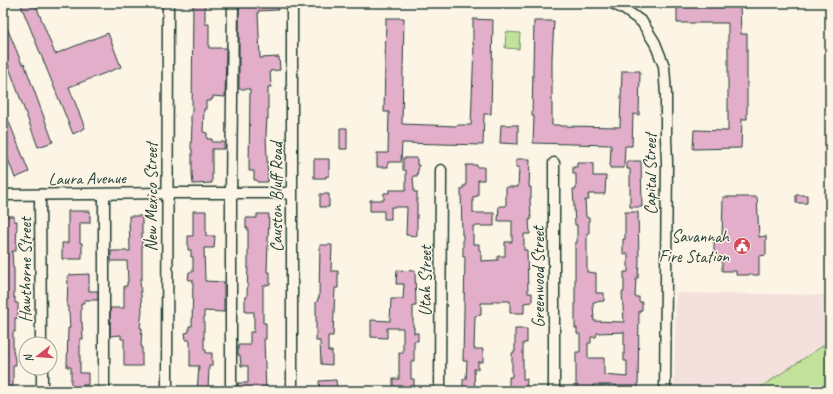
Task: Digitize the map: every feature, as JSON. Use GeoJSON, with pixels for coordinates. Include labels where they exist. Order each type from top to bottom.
{"type":"FeatureCollection","features":[{"type":"Feature","properties":{"kind":"street","name":"New Mexico Street"},"geometry":{"type":"LineString","coordinates":[[167,391],[168,3]]}},
{"type":"Feature","properties":{"kind":"street"},"geometry":{"type":"LineString","coordinates":[[231,391],[233,3]]}},
{"type":"Feature","properties":{"kind":"street","name":"Causton Bluff Road"},"geometry":{"type":"LineString","coordinates":[[292,3],[292,391]]}},
{"type":"Feature","properties":{"kind":"street","name":"Capital Street"},"geometry":{"type":"LineString","coordinates":[[612,3],[624,9],[642,22],[655,43],[664,66],[667,162],[665,391]]}},
{"type":"Feature","properties":{"kind":"street","name":"Greenwood Street"},"geometry":{"type":"LineString","coordinates":[[554,163],[554,391]]}},
{"type":"Feature","properties":{"kind":"street","name":"Utah Street"},"geometry":{"type":"LineString","coordinates":[[440,391],[441,170]]}},
{"type":"Feature","properties":{"kind":"street","name":"Laura Avenue"},"geometry":{"type":"LineString","coordinates":[[3,195],[292,193]]}},
{"type":"Feature","properties":{"kind":"street"},"geometry":{"type":"LineString","coordinates":[[104,194],[104,391]]}},
{"type":"Feature","properties":{"kind":"street","name":"Hawthorne Street"},"geometry":{"type":"LineString","coordinates":[[40,195],[41,336]]}},
{"type":"Feature","properties":{"kind":"street"},"geometry":{"type":"LineString","coordinates":[[42,376],[42,391]]}},
{"type":"Feature","properties":{"kind":"shaded area"},"geometry":{"type":"Polygon","coordinates":[[[827,173],[830,173],[830,391],[674,391],[676,293],[826,295],[827,173]]]}},
{"type":"Feature","properties":{"kind":"green space"},"geometry":{"type":"Polygon","coordinates":[[[506,32],[520,33],[519,49],[505,48],[506,32]]]}},
{"type":"Feature","properties":{"kind":"green space"},"geometry":{"type":"Polygon","coordinates":[[[830,341],[830,391],[755,391],[830,341]]]}},
{"type":"Feature","properties":{"kind":"building"},"geometry":{"type":"Polygon","coordinates":[[[20,3],[35,3],[55,54],[108,33],[121,67],[69,87],[85,128],[73,134],[20,3]]]}},
{"type":"Feature","properties":{"kind":"building"},"geometry":{"type":"Polygon","coordinates":[[[193,3],[204,3],[205,5],[205,24],[209,24],[209,48],[226,48],[225,97],[213,96],[211,101],[206,101],[206,109],[204,109],[203,132],[207,133],[207,139],[212,139],[212,142],[224,142],[224,149],[212,149],[212,183],[193,184],[191,114],[193,3]]]}},
{"type":"Feature","properties":{"kind":"building"},"geometry":{"type":"Polygon","coordinates":[[[239,3],[278,3],[278,10],[258,11],[260,58],[279,57],[280,70],[270,71],[271,87],[268,87],[268,119],[267,118],[266,135],[268,182],[257,182],[257,180],[254,180],[254,171],[249,171],[250,89],[239,89],[239,3]]]}},
{"type":"Feature","properties":{"kind":"building"},"geometry":{"type":"Polygon","coordinates":[[[677,4],[740,4],[741,34],[747,34],[747,119],[742,119],[741,148],[693,149],[694,130],[728,131],[728,23],[677,23],[677,4]]]}},
{"type":"Feature","properties":{"kind":"building"},"geometry":{"type":"Polygon","coordinates":[[[3,18],[22,64],[24,63],[53,142],[38,147],[7,62],[6,63],[3,56],[3,18]]]}},
{"type":"Feature","properties":{"kind":"building"},"geometry":{"type":"Polygon","coordinates":[[[386,18],[404,18],[402,124],[457,126],[471,125],[474,45],[473,19],[493,20],[491,114],[484,114],[483,145],[402,143],[401,162],[388,162],[388,167],[377,167],[377,153],[388,153],[389,112],[384,112],[386,18]]]}},
{"type":"Feature","properties":{"kind":"building"},"geometry":{"type":"Polygon","coordinates":[[[534,21],[554,21],[552,58],[552,125],[620,127],[622,71],[640,71],[639,115],[633,114],[632,146],[625,146],[624,168],[610,168],[611,145],[533,143],[534,116],[532,116],[534,21]]]}},
{"type":"Feature","properties":{"kind":"building"},"geometry":{"type":"Polygon","coordinates":[[[3,107],[29,172],[15,178],[3,146],[3,107]]]}},
{"type":"Feature","properties":{"kind":"building"},"geometry":{"type":"Polygon","coordinates":[[[501,125],[518,125],[518,144],[500,143],[501,125]]]}},
{"type":"Feature","properties":{"kind":"building"},"geometry":{"type":"Polygon","coordinates":[[[340,128],[347,128],[347,149],[340,149],[340,128]]]}},
{"type":"Feature","properties":{"kind":"building"},"geometry":{"type":"Polygon","coordinates":[[[403,158],[417,158],[417,165],[419,165],[417,176],[413,176],[414,192],[417,192],[417,236],[406,235],[407,207],[391,207],[391,219],[384,219],[384,211],[370,211],[370,200],[384,200],[384,193],[389,193],[389,190],[406,190],[406,170],[403,170],[403,158]]]}},
{"type":"Feature","properties":{"kind":"building"},"geometry":{"type":"Polygon","coordinates":[[[314,159],[329,159],[329,176],[326,176],[326,178],[314,178],[314,159]]]}},
{"type":"Feature","properties":{"kind":"building"},"geometry":{"type":"Polygon","coordinates":[[[516,159],[530,159],[529,187],[531,187],[531,220],[529,220],[530,234],[524,234],[524,250],[527,250],[528,293],[532,293],[532,302],[524,303],[524,313],[510,313],[510,301],[481,303],[481,315],[475,316],[474,349],[483,349],[483,362],[478,362],[478,369],[474,369],[475,391],[463,391],[463,379],[466,379],[467,361],[463,361],[465,257],[463,257],[461,189],[463,189],[463,186],[466,186],[466,165],[477,165],[477,167],[484,167],[484,180],[478,180],[478,196],[473,197],[473,213],[494,213],[494,226],[473,226],[473,244],[479,244],[479,250],[481,250],[481,261],[498,260],[498,256],[505,256],[505,242],[512,242],[512,221],[498,221],[499,206],[506,206],[506,187],[518,187],[519,167],[516,167],[516,159]]]}},
{"type":"Feature","properties":{"kind":"building"},"geometry":{"type":"Polygon","coordinates":[[[627,161],[641,161],[642,207],[630,207],[630,169],[627,169],[627,161]]]}},
{"type":"Feature","properties":{"kind":"building"},"geometry":{"type":"Polygon","coordinates":[[[577,163],[593,163],[593,176],[606,176],[605,194],[588,194],[589,200],[585,200],[586,217],[589,218],[589,233],[587,233],[587,272],[596,273],[596,293],[604,293],[604,301],[593,302],[594,321],[624,322],[622,292],[624,292],[624,272],[628,272],[628,254],[623,254],[623,239],[625,239],[625,212],[638,212],[639,262],[635,297],[639,297],[639,302],[642,302],[642,310],[639,311],[638,391],[616,389],[616,385],[593,385],[593,391],[576,391],[576,352],[580,352],[580,334],[577,334],[577,328],[575,328],[575,243],[577,243],[577,225],[575,225],[573,189],[576,189],[576,174],[573,174],[573,167],[577,167],[577,163]],[[624,332],[597,333],[596,337],[591,337],[591,343],[588,343],[588,358],[604,358],[604,375],[627,377],[627,361],[624,361],[624,332]]]}},
{"type":"Feature","properties":{"kind":"building"},"geometry":{"type":"Polygon","coordinates":[[[320,194],[329,194],[329,207],[320,207],[320,194]]]}},
{"type":"Feature","properties":{"kind":"building"},"geometry":{"type":"Polygon","coordinates":[[[796,195],[807,195],[807,203],[796,203],[796,195]]]}},
{"type":"Feature","properties":{"kind":"building"},"geometry":{"type":"Polygon","coordinates":[[[723,197],[757,197],[759,237],[766,236],[766,255],[759,256],[759,275],[736,275],[736,271],[722,271],[722,256],[714,255],[714,238],[722,238],[723,197]]]}},
{"type":"Feature","properties":{"kind":"building"},"geometry":{"type":"Polygon","coordinates":[[[68,211],[90,211],[90,223],[80,223],[82,259],[62,259],[62,243],[68,243],[68,211]]]}},
{"type":"Feature","properties":{"kind":"building"},"geometry":{"type":"Polygon","coordinates":[[[193,211],[206,211],[206,236],[215,236],[214,248],[204,248],[205,281],[224,282],[224,312],[204,311],[204,350],[206,350],[206,353],[212,353],[212,366],[209,366],[208,391],[197,391],[199,366],[190,366],[190,340],[186,340],[185,333],[189,332],[189,326],[192,326],[193,280],[188,280],[189,272],[193,272],[193,257],[191,257],[191,250],[188,250],[188,236],[193,236],[193,211]]]}},
{"type":"Feature","properties":{"kind":"building"},"geometry":{"type":"Polygon","coordinates":[[[257,214],[269,214],[267,272],[270,272],[270,284],[263,286],[263,323],[266,323],[266,339],[264,339],[266,391],[238,391],[238,383],[248,383],[248,366],[241,366],[240,355],[238,355],[238,345],[250,345],[250,332],[254,332],[254,312],[245,312],[248,263],[248,228],[246,228],[246,218],[257,218],[257,214]]]}},
{"type":"Feature","properties":{"kind":"building"},"geometry":{"type":"Polygon","coordinates":[[[3,216],[14,216],[14,221],[17,221],[16,251],[12,251],[14,268],[14,298],[15,297],[15,303],[18,303],[18,318],[15,318],[15,332],[13,332],[13,350],[16,365],[13,365],[13,391],[3,391],[3,216]]]}},
{"type":"Feature","properties":{"kind":"building"},"geometry":{"type":"Polygon","coordinates":[[[129,216],[141,216],[142,220],[142,279],[140,279],[142,311],[140,328],[142,328],[142,366],[124,366],[124,339],[121,339],[121,335],[110,336],[110,308],[124,308],[124,286],[127,286],[128,282],[127,261],[111,261],[111,251],[130,251],[129,216]]]}},
{"type":"Feature","properties":{"kind":"building"},"geometry":{"type":"Polygon","coordinates":[[[320,245],[332,245],[331,271],[338,271],[338,288],[335,288],[333,336],[328,336],[328,351],[332,351],[332,365],[321,364],[320,341],[316,341],[316,302],[319,298],[320,245]]]}},
{"type":"Feature","properties":{"kind":"building"},"geometry":{"type":"Polygon","coordinates":[[[397,270],[415,271],[416,306],[413,306],[413,327],[414,333],[418,333],[418,341],[414,341],[414,361],[411,361],[411,379],[414,379],[414,391],[393,389],[393,379],[399,379],[399,353],[403,353],[403,328],[387,328],[387,338],[371,337],[371,320],[390,321],[391,299],[403,299],[404,284],[396,284],[397,270]]]}},
{"type":"Feature","properties":{"kind":"building"},"geometry":{"type":"Polygon","coordinates":[[[89,274],[89,291],[98,291],[98,300],[84,300],[84,303],[81,303],[83,339],[80,339],[80,373],[88,373],[88,385],[83,385],[83,391],[71,391],[71,367],[67,367],[68,328],[70,328],[69,312],[67,307],[68,275],[89,274]]]}},
{"type":"Feature","properties":{"kind":"building"},"geometry":{"type":"Polygon","coordinates":[[[515,329],[527,329],[527,343],[523,343],[523,379],[527,379],[526,391],[509,391],[509,377],[512,377],[512,354],[515,352],[515,329]]]}},
{"type":"Feature","properties":{"kind":"building"},"geometry":{"type":"Polygon","coordinates":[[[336,380],[337,391],[320,391],[319,381],[336,380]]]}},
{"type":"Feature","properties":{"kind":"place","name":"Savannah Fire Station"},"geometry":{"type":"Point","coordinates":[742,246]}}]}
